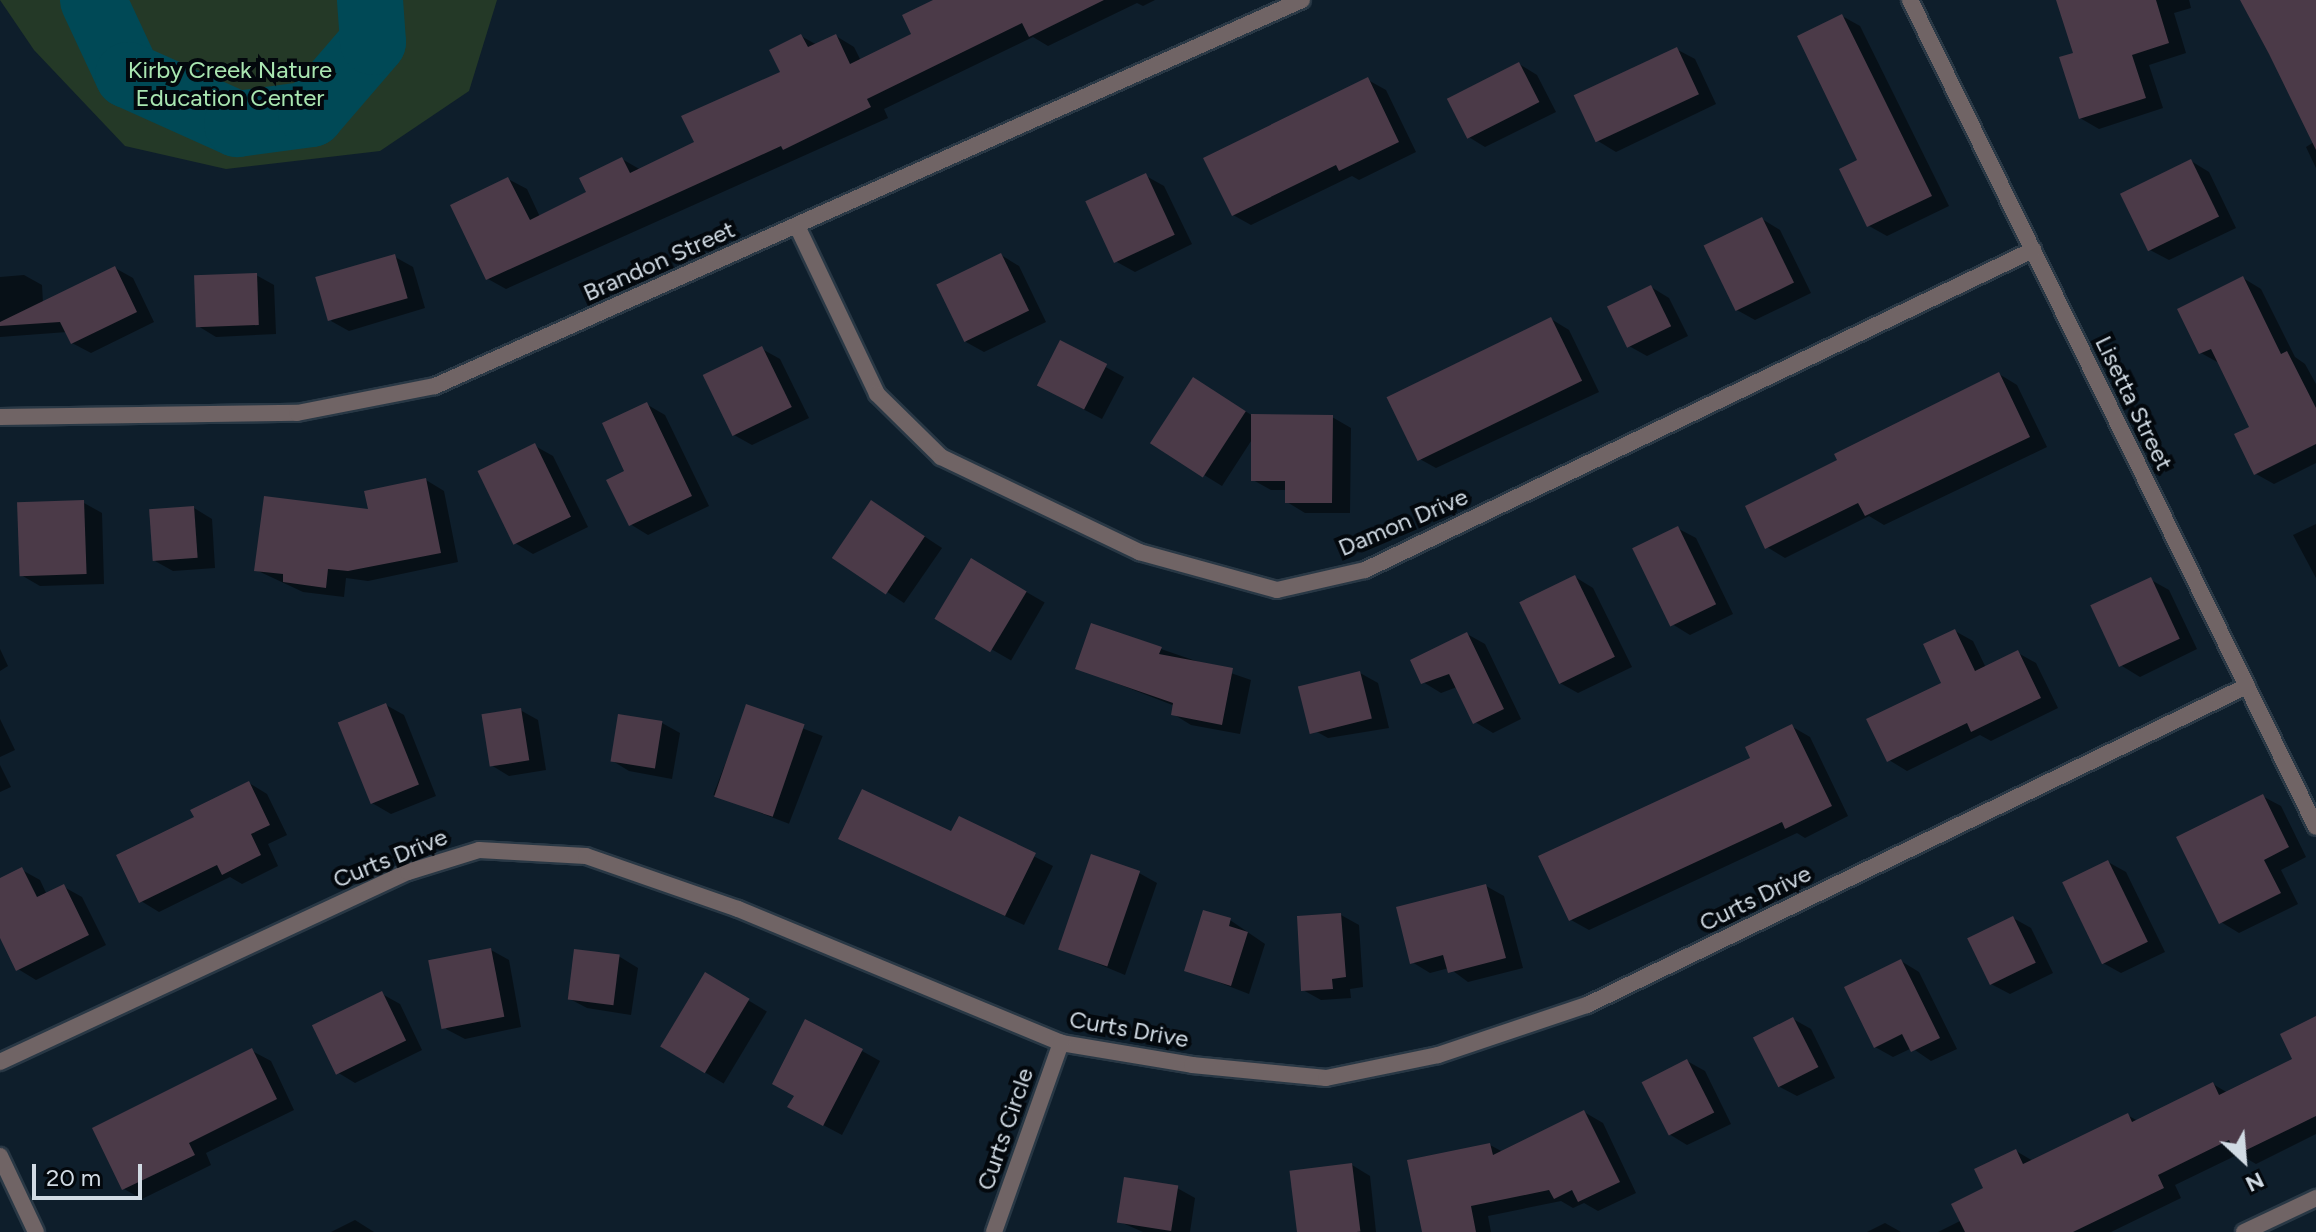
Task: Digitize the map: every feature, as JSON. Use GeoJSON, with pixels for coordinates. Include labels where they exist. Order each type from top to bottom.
{"type":"FeatureCollection","features":[{"type":"Feature","properties":{"kind":"street","name":"Brandon Street"},"geometry":{"type":"LineString","coordinates":[[0,417],[297,413],[435,386],[1302,0]]}},
{"type":"Feature","properties":{"kind":"street","name":"Lisetta Street"},"geometry":{"type":"LineString","coordinates":[[1910,0],[2316,827]]}},
{"type":"Feature","properties":{"kind":"street","name":"Damon Drive"},"geometry":{"type":"LineString","coordinates":[[797,226],[877,394],[941,457],[1139,552],[1277,590],[1365,570],[2033,250]]}},
{"type":"Feature","properties":{"kind":"street","name":"Curts Drive"},"geometry":{"type":"LineString","coordinates":[[0,1062],[408,872],[479,850],[586,856],[738,909],[1061,1043],[1192,1065],[1326,1078],[1438,1055],[1587,1005],[2247,686]]}},
{"type":"Feature","properties":{"kind":"street","name":"Curts Circle"},"geometry":{"type":"LineString","coordinates":[[994,1232],[1061,1043]]}},
{"type":"Feature","properties":{"kind":"street"},"geometry":{"type":"LineString","coordinates":[[0,1156],[36,1232]]}},
{"type":"Feature","properties":{"kind":"street"},"geometry":{"type":"LineString","coordinates":[[2244,1232],[2316,1198]]}},
{"type":"Feature","properties":{"kind":"green space","name":"Kirby Creek Nature Education Center"},"geometry":{"type":"Polygon","coordinates":[[[0,0],[497,0],[469,91],[380,151],[226,169],[125,146],[34,50],[0,0]]]}},
{"type":"Feature","properties":{"kind":"building"},"geometry":{"type":"Polygon","coordinates":[[[933,0],[1104,0],[1029,37],[1022,23],[867,99],[871,107],[783,150],[781,146],[486,280],[450,205],[508,177],[530,220],[586,192],[579,178],[622,157],[630,173],[694,142],[681,116],[780,72],[769,50],[801,34],[808,47],[836,34],[850,64],[911,34],[902,15],[933,0]]]}},
{"type":"Feature","properties":{"kind":"building"},"geometry":{"type":"Polygon","coordinates":[[[2056,0],[2156,0],[2169,43],[2132,55],[2146,98],[2079,119],[2059,57],[2073,53],[2056,0]]]}},
{"type":"Feature","properties":{"kind":"building"},"geometry":{"type":"Polygon","coordinates":[[[2240,0],[2316,0],[2316,150],[2269,54],[2240,0]]]}},
{"type":"Feature","properties":{"kind":"building"},"geometry":{"type":"Polygon","coordinates":[[[1842,14],[1932,196],[1867,227],[1839,169],[1857,160],[1797,36],[1842,14]]]}},
{"type":"Feature","properties":{"kind":"building"},"geometry":{"type":"Polygon","coordinates":[[[1677,47],[1699,94],[1596,142],[1574,95],[1677,47]]]}},
{"type":"Feature","properties":{"kind":"building"},"geometry":{"type":"Polygon","coordinates":[[[1519,62],[1539,102],[1467,139],[1447,99],[1519,62]]]}},
{"type":"Feature","properties":{"kind":"building"},"geometry":{"type":"Polygon","coordinates":[[[1368,77],[1399,142],[1339,171],[1336,165],[1232,216],[1203,158],[1368,77]]]}},
{"type":"Feature","properties":{"kind":"building"},"geometry":{"type":"Polygon","coordinates":[[[2191,159],[2219,217],[2148,251],[2120,194],[2191,159]]]}},
{"type":"Feature","properties":{"kind":"building"},"geometry":{"type":"Polygon","coordinates":[[[1146,173],[1175,235],[1114,263],[1085,201],[1146,173]]]}},
{"type":"Feature","properties":{"kind":"building"},"geometry":{"type":"Polygon","coordinates":[[[1762,217],[1794,283],[1736,311],[1704,245],[1762,217]]]}},
{"type":"Feature","properties":{"kind":"building"},"geometry":{"type":"Polygon","coordinates":[[[1001,253],[1029,311],[964,342],[936,285],[1001,253]]]}},
{"type":"Feature","properties":{"kind":"building"},"geometry":{"type":"Polygon","coordinates":[[[395,254],[408,298],[328,321],[315,277],[395,254]]]}},
{"type":"Feature","properties":{"kind":"building"},"geometry":{"type":"Polygon","coordinates":[[[115,266],[137,312],[71,344],[60,322],[0,326],[0,322],[115,266]]]}},
{"type":"Feature","properties":{"kind":"building"},"geometry":{"type":"Polygon","coordinates":[[[257,273],[259,325],[196,327],[194,275],[257,273]]]}},
{"type":"Feature","properties":{"kind":"building"},"geometry":{"type":"Polygon","coordinates":[[[2243,276],[2281,354],[2287,351],[2316,408],[2316,444],[2254,475],[2234,434],[2249,427],[2211,349],[2199,354],[2177,309],[2243,276]]]}},
{"type":"Feature","properties":{"kind":"building"},"geometry":{"type":"Polygon","coordinates":[[[1651,285],[1671,326],[1627,348],[1607,306],[1651,285]]]}},
{"type":"Feature","properties":{"kind":"building"},"geometry":{"type":"Polygon","coordinates":[[[1551,317],[1582,381],[1418,461],[1387,397],[1551,317]]]}},
{"type":"Feature","properties":{"kind":"building"},"geometry":{"type":"Polygon","coordinates":[[[1060,340],[1107,364],[1084,410],[1037,385],[1060,340]]]}},
{"type":"Feature","properties":{"kind":"building"},"geometry":{"type":"Polygon","coordinates":[[[762,346],[792,407],[732,436],[703,375],[762,346]]]}},
{"type":"Feature","properties":{"kind":"building"},"geometry":{"type":"Polygon","coordinates":[[[1999,372],[2030,437],[1865,516],[1858,503],[1765,549],[1745,506],[1837,460],[1834,454],[1999,372]]]}},
{"type":"Feature","properties":{"kind":"building"},"geometry":{"type":"Polygon","coordinates":[[[1193,377],[1246,411],[1203,478],[1150,443],[1193,377]]]}},
{"type":"Feature","properties":{"kind":"building"},"geometry":{"type":"Polygon","coordinates":[[[647,402],[692,496],[629,526],[606,480],[624,471],[602,423],[647,402]]]}},
{"type":"Feature","properties":{"kind":"building"},"geometry":{"type":"Polygon","coordinates":[[[1251,414],[1333,415],[1332,503],[1285,503],[1285,481],[1251,481],[1251,414]]]}},
{"type":"Feature","properties":{"kind":"building"},"geometry":{"type":"Polygon","coordinates":[[[535,443],[571,517],[513,545],[477,471],[535,443]]]}},
{"type":"Feature","properties":{"kind":"building"},"geometry":{"type":"Polygon","coordinates":[[[426,478],[441,553],[348,571],[328,569],[326,588],[283,582],[283,574],[254,571],[264,496],[368,509],[364,491],[426,478]]]}},
{"type":"Feature","properties":{"kind":"building"},"geometry":{"type":"Polygon","coordinates":[[[84,500],[87,574],[20,576],[17,502],[84,500]]]}},
{"type":"Feature","properties":{"kind":"building"},"geometry":{"type":"Polygon","coordinates":[[[871,500],[925,536],[886,594],[832,558],[871,500]]]}},
{"type":"Feature","properties":{"kind":"building"},"geometry":{"type":"Polygon","coordinates":[[[194,506],[198,558],[153,561],[149,509],[194,506]]]}},
{"type":"Feature","properties":{"kind":"building"},"geometry":{"type":"Polygon","coordinates":[[[1678,526],[1716,604],[1670,627],[1632,548],[1678,526]]]}},
{"type":"Feature","properties":{"kind":"building"},"geometry":{"type":"Polygon","coordinates":[[[971,558],[1027,591],[990,652],[934,619],[971,558]]]}},
{"type":"Feature","properties":{"kind":"building"},"geometry":{"type":"Polygon","coordinates":[[[1575,575],[1615,657],[1559,684],[1519,602],[1575,575]]]}},
{"type":"Feature","properties":{"kind":"building"},"geometry":{"type":"Polygon","coordinates":[[[2151,577],[2180,639],[2119,667],[2090,605],[2151,577]]]}},
{"type":"Feature","properties":{"kind":"building"},"geometry":{"type":"Polygon","coordinates":[[[1091,623],[1162,647],[1159,654],[1233,668],[1222,725],[1171,715],[1173,703],[1075,669],[1091,623]]]}},
{"type":"Feature","properties":{"kind":"building"},"geometry":{"type":"Polygon","coordinates":[[[1955,629],[1975,671],[2018,650],[2041,698],[1971,732],[1967,723],[1887,762],[1866,719],[1941,683],[1923,644],[1955,629]]]}},
{"type":"Feature","properties":{"kind":"building"},"geometry":{"type":"Polygon","coordinates":[[[1467,632],[1504,709],[1473,724],[1449,674],[1421,684],[1410,660],[1467,632]]]}},
{"type":"Feature","properties":{"kind":"building"},"geometry":{"type":"Polygon","coordinates":[[[1360,671],[1372,719],[1310,734],[1298,686],[1360,671]]]}},
{"type":"Feature","properties":{"kind":"building"},"geometry":{"type":"Polygon","coordinates":[[[386,703],[419,785],[371,804],[338,722],[386,703]]]}},
{"type":"Feature","properties":{"kind":"building"},"geometry":{"type":"Polygon","coordinates":[[[746,704],[805,724],[773,817],[714,797],[746,704]]]}},
{"type":"Feature","properties":{"kind":"building"},"geometry":{"type":"Polygon","coordinates":[[[521,708],[529,760],[490,767],[481,714],[521,708]]]}},
{"type":"Feature","properties":{"kind":"building"},"geometry":{"type":"Polygon","coordinates":[[[618,714],[662,721],[655,768],[610,761],[618,714]]]}},
{"type":"Feature","properties":{"kind":"building"},"geometry":{"type":"Polygon","coordinates":[[[1792,724],[1832,806],[1785,829],[1782,822],[1569,921],[1538,856],[1750,758],[1745,747],[1792,724]]]}},
{"type":"Feature","properties":{"kind":"building"},"geometry":{"type":"Polygon","coordinates":[[[249,781],[270,825],[251,834],[261,855],[222,875],[217,865],[139,903],[116,855],[194,817],[190,810],[249,781]]]}},
{"type":"Feature","properties":{"kind":"building"},"geometry":{"type":"Polygon","coordinates":[[[862,789],[951,831],[959,816],[1036,853],[1005,916],[838,839],[862,789]]]}},
{"type":"Feature","properties":{"kind":"building"},"geometry":{"type":"Polygon","coordinates":[[[2263,794],[2289,847],[2264,860],[2281,893],[2219,924],[2176,837],[2263,794]]]}},
{"type":"Feature","properties":{"kind":"building"},"geometry":{"type":"Polygon","coordinates":[[[1091,854],[1140,871],[1107,966],[1058,949],[1091,854]]]}},
{"type":"Feature","properties":{"kind":"building"},"geometry":{"type":"Polygon","coordinates":[[[2108,860],[2148,942],[2102,964],[2062,882],[2108,860]]]}},
{"type":"Feature","properties":{"kind":"building"},"geometry":{"type":"Polygon","coordinates":[[[22,867],[37,897],[64,884],[89,935],[16,971],[0,938],[0,878],[22,867]]]}},
{"type":"Feature","properties":{"kind":"building"},"geometry":{"type":"Polygon","coordinates":[[[1486,884],[1506,958],[1448,973],[1443,955],[1410,964],[1396,907],[1486,884]]]}},
{"type":"Feature","properties":{"kind":"building"},"geometry":{"type":"Polygon","coordinates":[[[1203,910],[1231,918],[1229,926],[1248,932],[1231,986],[1184,971],[1203,910]]]}},
{"type":"Feature","properties":{"kind":"building"},"geometry":{"type":"Polygon","coordinates":[[[1341,913],[1346,977],[1332,979],[1333,989],[1301,991],[1297,916],[1341,913]]]}},
{"type":"Feature","properties":{"kind":"building"},"geometry":{"type":"Polygon","coordinates":[[[2013,916],[2036,963],[1990,985],[1967,938],[2013,916]]]}},
{"type":"Feature","properties":{"kind":"building"},"geometry":{"type":"Polygon","coordinates":[[[491,948],[504,1017],[442,1029],[428,960],[491,948]]]}},
{"type":"Feature","properties":{"kind":"building"},"geometry":{"type":"Polygon","coordinates":[[[574,949],[620,955],[613,1005],[568,1000],[574,949]]]}},
{"type":"Feature","properties":{"kind":"building"},"geometry":{"type":"Polygon","coordinates":[[[1901,959],[1940,1038],[1911,1052],[1902,1034],[1874,1048],[1844,987],[1901,959]]]}},
{"type":"Feature","properties":{"kind":"building"},"geometry":{"type":"Polygon","coordinates":[[[705,972],[750,999],[705,1073],[660,1047],[705,972]]]}},
{"type":"Feature","properties":{"kind":"building"},"geometry":{"type":"Polygon","coordinates":[[[382,991],[406,1040],[336,1075],[312,1025],[382,991]]]}},
{"type":"Feature","properties":{"kind":"building"},"geometry":{"type":"Polygon","coordinates":[[[2316,1016],[2316,1116],[2236,1155],[2229,1140],[2158,1175],[2164,1188],[2073,1232],[1965,1232],[1951,1204],[1983,1188],[1974,1169],[2016,1149],[2023,1164],[2128,1113],[2132,1122],[2213,1082],[2219,1095],[2292,1059],[2280,1034],[2316,1016]]]}},
{"type":"Feature","properties":{"kind":"building"},"geometry":{"type":"Polygon","coordinates":[[[1793,1017],[1818,1067],[1778,1087],[1753,1037],[1793,1017]]]}},
{"type":"Feature","properties":{"kind":"building"},"geometry":{"type":"Polygon","coordinates":[[[805,1019],[863,1049],[823,1126],[787,1107],[794,1096],[772,1084],[805,1019]]]}},
{"type":"Feature","properties":{"kind":"building"},"geometry":{"type":"Polygon","coordinates":[[[252,1048],[277,1099],[189,1143],[195,1155],[122,1190],[92,1128],[252,1048]]]}},
{"type":"Feature","properties":{"kind":"building"},"geometry":{"type":"Polygon","coordinates":[[[1687,1059],[1714,1112],[1669,1136],[1642,1082],[1687,1059]]]}},
{"type":"Feature","properties":{"kind":"building"},"geometry":{"type":"Polygon","coordinates":[[[1584,1110],[1620,1182],[1578,1202],[1572,1190],[1554,1199],[1549,1190],[1471,1206],[1476,1232],[1422,1232],[1407,1160],[1490,1143],[1493,1155],[1584,1110]]]}},
{"type":"Feature","properties":{"kind":"building"},"geometry":{"type":"Polygon","coordinates":[[[1352,1163],[1360,1231],[1297,1232],[1289,1171],[1352,1163]]]}},
{"type":"Feature","properties":{"kind":"building"},"geometry":{"type":"Polygon","coordinates":[[[1124,1177],[1178,1186],[1171,1231],[1117,1222],[1124,1177]]]}},
{"type":"Feature","properties":{"kind":"waterway"},"geometry":{"type":"LineString","coordinates":[[93,0],[128,75],[237,124],[311,114],[373,42],[370,0]]}}]}
